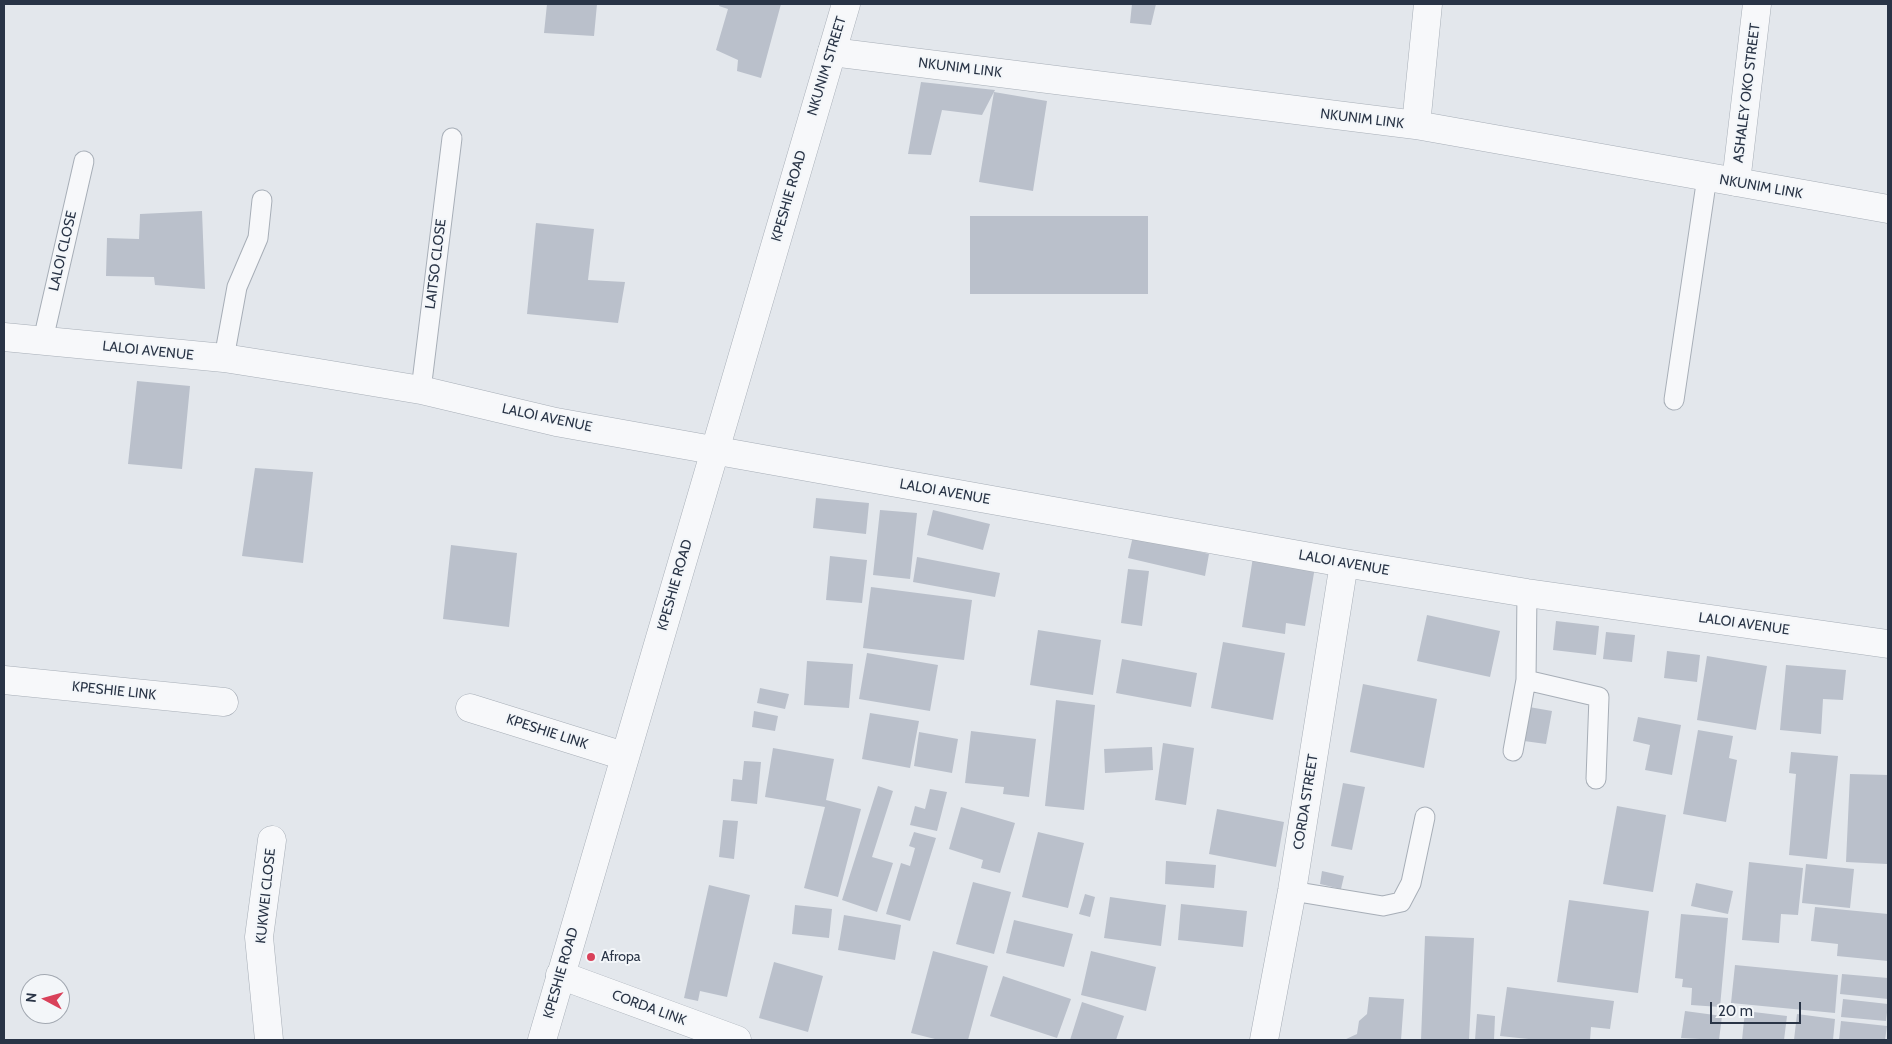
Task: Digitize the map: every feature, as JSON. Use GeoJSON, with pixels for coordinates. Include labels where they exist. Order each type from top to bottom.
{"type":"FeatureCollection","features":[{"type":"Feature","properties":{"kind":"street","name":"NKUNIM STREET"},"geometry":{"type":"LineString","coordinates":[[808,129],[846,4]]}},
{"type":"Feature","properties":{"kind":"street"},"geometry":{"type":"LineString","coordinates":[[1416,126],[1428,4]]}},
{"type":"Feature","properties":{"kind":"street","name":"ASHALEY OKO STREET"},"geometry":{"type":"LineString","coordinates":[[1736,182],[1757,4]]}},
{"type":"Feature","properties":{"kind":"street","name":"NKUNIM LINK"},"geometry":{"type":"LineString","coordinates":[[832,52],[1416,126],[1888,209]]}},
{"type":"Feature","properties":{"kind":"street","name":"KPESHIE ROAD"},"geometry":{"type":"LineString","coordinates":[[542,1040],[808,129]]}},
{"type":"Feature","properties":{"kind":"street","name":"LALOI AVENUE"},"geometry":{"type":"LineString","coordinates":[[4,337],[224,358],[421,390],[556,422],[1344,563],[1527,593],[1888,644]]}},
{"type":"Feature","properties":{"kind":"street","name":"CORDA STREET"},"geometry":{"type":"LineString","coordinates":[[1264,1040],[1292,891],[1344,563]]}},
{"type":"Feature","properties":{"kind":"street","name":"KPESHIE LINK"},"geometry":{"type":"LineString","coordinates":[[4,680],[224,702]]}},
{"type":"Feature","properties":{"kind":"street","name":"KPESHIE LINK"},"geometry":{"type":"LineString","coordinates":[[470,708],[624,756]]}},
{"type":"Feature","properties":{"kind":"street","name":"KUKWEI CLOSE"},"geometry":{"type":"LineString","coordinates":[[269,1040],[259,937],[272,840]]}},
{"type":"Feature","properties":{"kind":"street","name":"CORDA LINK"},"geometry":{"type":"LineString","coordinates":[[560,976],[738,1040]]}},
{"type":"Feature","properties":{"kind":"lane","name":"LAITSO CLOSE"},"geometry":{"type":"LineString","coordinates":[[421,390],[452,138]]}},
{"type":"Feature","properties":{"kind":"lane","name":"LALOI CLOSE"},"geometry":{"type":"LineString","coordinates":[[43,340],[84,161]]}},
{"type":"Feature","properties":{"kind":"lane"},"geometry":{"type":"LineString","coordinates":[[1674,400],[1708,177]]}},
{"type":"Feature","properties":{"kind":"lane"},"geometry":{"type":"LineString","coordinates":[[224,358],[237,287],[258,238],[262,200]]}},
{"type":"Feature","properties":{"kind":"lane"},"geometry":{"type":"LineString","coordinates":[[1513,751],[1526,680],[1527,593]]}},
{"type":"Feature","properties":{"kind":"lane"},"geometry":{"type":"LineString","coordinates":[[1526,680],[1599,697],[1596,779]]}},
{"type":"Feature","properties":{"kind":"lane"},"geometry":{"type":"LineString","coordinates":[[1292,891],[1383,906],[1401,902],[1411,883],[1425,817]]}},
{"type":"Feature","properties":{"kind":"building"},"geometry":{"type":"Polygon","coordinates":[[[547,4],[597,4],[594,36],[544,33],[547,4]]]}},
{"type":"Feature","properties":{"kind":"building"},"geometry":{"type":"Polygon","coordinates":[[[720,4],[781,4],[761,78],[737,71],[738,60],[716,50],[728,9],[719,6],[720,4]]]}},
{"type":"Feature","properties":{"kind":"building"},"geometry":{"type":"Polygon","coordinates":[[[1132,4],[1156,4],[1151,25],[1130,23],[1132,4]]]}},
{"type":"Feature","properties":{"kind":"building"},"geometry":{"type":"Polygon","coordinates":[[[921,82],[995,90],[982,115],[942,110],[931,155],[908,154],[921,82]]]}},
{"type":"Feature","properties":{"kind":"building"},"geometry":{"type":"Polygon","coordinates":[[[994,92],[1047,101],[1033,191],[979,182],[994,92]]]}},
{"type":"Feature","properties":{"kind":"building"},"geometry":{"type":"Polygon","coordinates":[[[202,211],[205,289],[155,285],[154,277],[106,276],[107,238],[139,239],[140,214],[202,211]]]}},
{"type":"Feature","properties":{"kind":"building"},"geometry":{"type":"Polygon","coordinates":[[[970,216],[1148,216],[1148,294],[970,294],[970,216]]]}},
{"type":"Feature","properties":{"kind":"building"},"geometry":{"type":"Polygon","coordinates":[[[536,223],[594,229],[588,280],[625,282],[618,323],[527,314],[536,223]]]}},
{"type":"Feature","properties":{"kind":"building"},"geometry":{"type":"Polygon","coordinates":[[[137,381],[190,386],[182,469],[128,464],[137,381]]]}},
{"type":"Feature","properties":{"kind":"building"},"geometry":{"type":"Polygon","coordinates":[[[255,468],[313,472],[303,563],[242,556],[255,468]]]}},
{"type":"Feature","properties":{"kind":"building"},"geometry":{"type":"Polygon","coordinates":[[[816,498],[869,503],[866,534],[813,528],[816,498]]]}},
{"type":"Feature","properties":{"kind":"building"},"geometry":{"type":"Polygon","coordinates":[[[880,510],[917,513],[910,579],[873,575],[880,510]]]}},
{"type":"Feature","properties":{"kind":"building"},"geometry":{"type":"Polygon","coordinates":[[[933,510],[990,524],[983,550],[927,535],[933,510]]]}},
{"type":"Feature","properties":{"kind":"building"},"geometry":{"type":"Polygon","coordinates":[[[1133,536],[1209,554],[1205,576],[1128,558],[1133,536]]]}},
{"type":"Feature","properties":{"kind":"building"},"geometry":{"type":"Polygon","coordinates":[[[451,545],[517,553],[509,627],[443,619],[451,545]]]}},
{"type":"Feature","properties":{"kind":"building"},"geometry":{"type":"Polygon","coordinates":[[[830,556],[867,560],[862,603],[826,600],[830,556]]]}},
{"type":"Feature","properties":{"kind":"building"},"geometry":{"type":"Polygon","coordinates":[[[917,557],[1000,573],[995,597],[913,582],[917,557]]]}},
{"type":"Feature","properties":{"kind":"building"},"geometry":{"type":"Polygon","coordinates":[[[1253,557],[1315,567],[1305,626],[1286,623],[1285,634],[1242,627],[1253,557]]]}},
{"type":"Feature","properties":{"kind":"building"},"geometry":{"type":"Polygon","coordinates":[[[1128,569],[1149,571],[1142,626],[1121,623],[1128,569]]]}},
{"type":"Feature","properties":{"kind":"building"},"geometry":{"type":"Polygon","coordinates":[[[871,587],[972,600],[964,660],[863,648],[871,587]]]}},
{"type":"Feature","properties":{"kind":"building"},"geometry":{"type":"Polygon","coordinates":[[[1427,615],[1500,631],[1490,677],[1417,661],[1427,615]]]}},
{"type":"Feature","properties":{"kind":"building"},"geometry":{"type":"Polygon","coordinates":[[[1556,621],[1599,626],[1596,655],[1553,650],[1556,621]]]}},
{"type":"Feature","properties":{"kind":"building"},"geometry":{"type":"Polygon","coordinates":[[[1038,630],[1101,640],[1093,695],[1030,685],[1038,630]]]}},
{"type":"Feature","properties":{"kind":"building"},"geometry":{"type":"Polygon","coordinates":[[[1606,632],[1635,635],[1632,662],[1603,659],[1606,632]]]}},
{"type":"Feature","properties":{"kind":"building"},"geometry":{"type":"Polygon","coordinates":[[[1223,642],[1285,653],[1273,720],[1211,708],[1223,642]]]}},
{"type":"Feature","properties":{"kind":"building"},"geometry":{"type":"Polygon","coordinates":[[[1667,651],[1700,655],[1697,682],[1664,678],[1667,651]]]}},
{"type":"Feature","properties":{"kind":"building"},"geometry":{"type":"Polygon","coordinates":[[[867,653],[938,665],[930,711],[859,699],[867,653]]]}},
{"type":"Feature","properties":{"kind":"building"},"geometry":{"type":"Polygon","coordinates":[[[1707,656],[1767,666],[1756,730],[1697,720],[1707,656]]]}},
{"type":"Feature","properties":{"kind":"building"},"geometry":{"type":"Polygon","coordinates":[[[1122,659],[1197,673],[1191,707],[1116,693],[1122,659]]]}},
{"type":"Feature","properties":{"kind":"building"},"geometry":{"type":"Polygon","coordinates":[[[807,661],[853,664],[849,708],[804,705],[807,661]]]}},
{"type":"Feature","properties":{"kind":"building"},"geometry":{"type":"Polygon","coordinates":[[[1786,665],[1846,670],[1843,700],[1823,699],[1821,734],[1780,730],[1786,665]]]}},
{"type":"Feature","properties":{"kind":"building"},"geometry":{"type":"Polygon","coordinates":[[[1363,684],[1437,699],[1424,768],[1350,752],[1363,684]]]}},
{"type":"Feature","properties":{"kind":"building"},"geometry":{"type":"Polygon","coordinates":[[[760,688],[789,694],[785,709],[757,703],[760,688]]]}},
{"type":"Feature","properties":{"kind":"building"},"geometry":{"type":"Polygon","coordinates":[[[1056,700],[1095,705],[1084,810],[1045,806],[1056,700]]]}},
{"type":"Feature","properties":{"kind":"building"},"geometry":{"type":"Polygon","coordinates":[[[1529,707],[1552,711],[1546,744],[1524,741],[1529,707]]]}},
{"type":"Feature","properties":{"kind":"building"},"geometry":{"type":"Polygon","coordinates":[[[754,711],[778,716],[775,731],[752,727],[754,711]]]}},
{"type":"Feature","properties":{"kind":"building"},"geometry":{"type":"Polygon","coordinates":[[[870,713],[919,721],[910,768],[862,759],[870,713]]]}},
{"type":"Feature","properties":{"kind":"building"},"geometry":{"type":"Polygon","coordinates":[[[1638,717],[1681,725],[1672,775],[1645,770],[1650,745],[1633,741],[1638,717]]]}},
{"type":"Feature","properties":{"kind":"building"},"geometry":{"type":"Polygon","coordinates":[[[1698,730],[1733,736],[1729,758],[1737,760],[1726,822],[1683,814],[1698,730]]]}},
{"type":"Feature","properties":{"kind":"building"},"geometry":{"type":"Polygon","coordinates":[[[971,731],[1036,739],[1029,797],[1003,794],[1004,787],[965,783],[971,731]]]}},
{"type":"Feature","properties":{"kind":"building"},"geometry":{"type":"Polygon","coordinates":[[[919,732],[958,739],[952,773],[914,766],[919,732]]]}},
{"type":"Feature","properties":{"kind":"building"},"geometry":{"type":"Polygon","coordinates":[[[1163,743],[1194,748],[1186,805],[1155,800],[1163,743]]]}},
{"type":"Feature","properties":{"kind":"building"},"geometry":{"type":"Polygon","coordinates":[[[1152,747],[1153,770],[1105,773],[1104,749],[1152,747]]]}},
{"type":"Feature","properties":{"kind":"building"},"geometry":{"type":"Polygon","coordinates":[[[773,748],[834,759],[826,800],[861,809],[838,897],[804,888],[825,807],[765,797],[773,748]]]}},
{"type":"Feature","properties":{"kind":"building"},"geometry":{"type":"Polygon","coordinates":[[[1791,752],[1838,756],[1827,859],[1789,855],[1796,774],[1789,773],[1791,752]]]}},
{"type":"Feature","properties":{"kind":"building"},"geometry":{"type":"Polygon","coordinates":[[[744,761],[761,762],[757,804],[731,801],[733,779],[742,780],[744,761]]]}},
{"type":"Feature","properties":{"kind":"building"},"geometry":{"type":"Polygon","coordinates":[[[1850,774],[1888,775],[1887,864],[1846,862],[1850,774]]]}},
{"type":"Feature","properties":{"kind":"building"},"geometry":{"type":"Polygon","coordinates":[[[1343,783],[1365,787],[1352,850],[1331,846],[1343,783]]]}},
{"type":"Feature","properties":{"kind":"building"},"geometry":{"type":"Polygon","coordinates":[[[878,786],[893,791],[872,857],[893,863],[877,912],[842,900],[878,786]]]}},
{"type":"Feature","properties":{"kind":"building"},"geometry":{"type":"Polygon","coordinates":[[[930,789],[947,792],[937,831],[910,825],[915,806],[925,809],[930,789]]]}},
{"type":"Feature","properties":{"kind":"building"},"geometry":{"type":"Polygon","coordinates":[[[1617,806],[1666,815],[1653,892],[1603,884],[1617,806]]]}},
{"type":"Feature","properties":{"kind":"building"},"geometry":{"type":"Polygon","coordinates":[[[961,807],[1015,823],[1000,873],[981,868],[983,860],[949,849],[961,807]]]}},
{"type":"Feature","properties":{"kind":"building"},"geometry":{"type":"Polygon","coordinates":[[[1217,809],[1284,822],[1276,867],[1209,854],[1217,809]]]}},
{"type":"Feature","properties":{"kind":"building"},"geometry":{"type":"Polygon","coordinates":[[[723,820],[738,821],[734,859],[719,857],[723,820]]]}},
{"type":"Feature","properties":{"kind":"building"},"geometry":{"type":"Polygon","coordinates":[[[914,832],[936,838],[910,921],[886,914],[901,863],[910,866],[915,848],[909,846],[914,832]]]}},
{"type":"Feature","properties":{"kind":"building"},"geometry":{"type":"Polygon","coordinates":[[[1038,832],[1084,843],[1068,908],[1022,897],[1038,832]]]}},
{"type":"Feature","properties":{"kind":"building"},"geometry":{"type":"Polygon","coordinates":[[[1166,861],[1216,865],[1214,888],[1165,884],[1166,861]]]}},
{"type":"Feature","properties":{"kind":"building"},"geometry":{"type":"Polygon","coordinates":[[[1749,862],[1803,868],[1798,915],[1781,914],[1779,943],[1742,940],[1749,862]]]}},
{"type":"Feature","properties":{"kind":"building"},"geometry":{"type":"Polygon","coordinates":[[[1806,864],[1854,869],[1850,908],[1802,903],[1806,864]]]}},
{"type":"Feature","properties":{"kind":"building"},"geometry":{"type":"Polygon","coordinates":[[[1322,871],[1344,876],[1341,889],[1320,884],[1322,871]]]}},
{"type":"Feature","properties":{"kind":"building"},"geometry":{"type":"Polygon","coordinates":[[[973,882],[1011,892],[994,954],[956,944],[973,882]]]}},
{"type":"Feature","properties":{"kind":"building"},"geometry":{"type":"Polygon","coordinates":[[[1696,883],[1733,891],[1728,914],[1691,906],[1696,883]]]}},
{"type":"Feature","properties":{"kind":"building"},"geometry":{"type":"Polygon","coordinates":[[[709,885],[750,895],[727,997],[700,991],[698,1001],[684,998],[709,885]]]}},
{"type":"Feature","properties":{"kind":"building"},"geometry":{"type":"Polygon","coordinates":[[[1085,894],[1095,897],[1090,917],[1079,914],[1085,894]]]}},
{"type":"Feature","properties":{"kind":"building"},"geometry":{"type":"Polygon","coordinates":[[[1110,897],[1166,905],[1161,946],[1104,938],[1110,897]]]}},
{"type":"Feature","properties":{"kind":"building"},"geometry":{"type":"Polygon","coordinates":[[[1569,900],[1649,911],[1638,993],[1557,982],[1569,900]]]}},
{"type":"Feature","properties":{"kind":"building"},"geometry":{"type":"Polygon","coordinates":[[[1181,904],[1247,911],[1243,947],[1178,940],[1181,904]]]}},
{"type":"Feature","properties":{"kind":"building"},"geometry":{"type":"Polygon","coordinates":[[[795,905],[832,909],[829,938],[792,934],[795,905]]]}},
{"type":"Feature","properties":{"kind":"building"},"geometry":{"type":"Polygon","coordinates":[[[1815,907],[1888,914],[1888,961],[1837,956],[1838,944],[1811,941],[1815,907]]]}},
{"type":"Feature","properties":{"kind":"building"},"geometry":{"type":"Polygon","coordinates":[[[1681,914],[1728,918],[1720,1007],[1691,1005],[1692,988],[1682,987],[1683,979],[1675,978],[1681,914]]]}},
{"type":"Feature","properties":{"kind":"building"},"geometry":{"type":"Polygon","coordinates":[[[844,915],[901,925],[895,960],[838,950],[844,915]]]}},
{"type":"Feature","properties":{"kind":"building"},"geometry":{"type":"Polygon","coordinates":[[[1014,920],[1073,934],[1064,967],[1006,953],[1014,920]]]}},
{"type":"Feature","properties":{"kind":"building"},"geometry":{"type":"Polygon","coordinates":[[[1425,936],[1474,938],[1469,1040],[1421,1040],[1425,936]]]}},
{"type":"Feature","properties":{"kind":"building"},"geometry":{"type":"Polygon","coordinates":[[[933,951],[988,966],[968,1040],[939,1040],[911,1033],[933,951]]]}},
{"type":"Feature","properties":{"kind":"building"},"geometry":{"type":"Polygon","coordinates":[[[1091,951],[1156,967],[1146,1011],[1081,995],[1091,951]]]}},
{"type":"Feature","properties":{"kind":"building"},"geometry":{"type":"Polygon","coordinates":[[[774,962],[823,976],[808,1032],[759,1018],[774,962]]]}},
{"type":"Feature","properties":{"kind":"building"},"geometry":{"type":"Polygon","coordinates":[[[1735,965],[1838,975],[1835,1013],[1731,1003],[1735,965]]]}},
{"type":"Feature","properties":{"kind":"building"},"geometry":{"type":"Polygon","coordinates":[[[1842,974],[1888,978],[1888,999],[1840,994],[1842,974]]]}},
{"type":"Feature","properties":{"kind":"building"},"geometry":{"type":"Polygon","coordinates":[[[1003,976],[1071,999],[1057,1038],[990,1016],[1003,976]]]}},
{"type":"Feature","properties":{"kind":"building"},"geometry":{"type":"Polygon","coordinates":[[[1507,987],[1614,1001],[1610,1029],[1591,1027],[1590,1040],[1538,1040],[1500,1036],[1507,987]]]}},
{"type":"Feature","properties":{"kind":"building"},"geometry":{"type":"Polygon","coordinates":[[[1369,997],[1404,999],[1401,1040],[1344,1040],[1357,1034],[1359,1021],[1367,1014],[1369,997]]]}},
{"type":"Feature","properties":{"kind":"building"},"geometry":{"type":"Polygon","coordinates":[[[1843,999],[1888,1004],[1886,1021],[1841,1017],[1843,999]]]}},
{"type":"Feature","properties":{"kind":"building"},"geometry":{"type":"Polygon","coordinates":[[[1082,1002],[1124,1016],[1116,1040],[1070,1040],[1082,1002]]]}},
{"type":"Feature","properties":{"kind":"building"},"geometry":{"type":"Polygon","coordinates":[[[1685,1011],[1722,1016],[1719,1040],[1681,1038],[1685,1011]]]}},
{"type":"Feature","properties":{"kind":"building"},"geometry":{"type":"Polygon","coordinates":[[[1745,1011],[1787,1016],[1784,1040],[1742,1040],[1745,1011]]]}},
{"type":"Feature","properties":{"kind":"building"},"geometry":{"type":"Polygon","coordinates":[[[1477,1014],[1495,1016],[1494,1040],[1475,1040],[1477,1014]]]}},
{"type":"Feature","properties":{"kind":"building"},"geometry":{"type":"Polygon","coordinates":[[[1797,1014],[1835,1019],[1833,1040],[1794,1040],[1797,1014]]]}},
{"type":"Feature","properties":{"kind":"building"},"geometry":{"type":"Polygon","coordinates":[[[1841,1021],[1887,1026],[1885,1040],[1839,1040],[1841,1021]]]}},
{"type":"Feature","properties":{"kind":"place","name":"Afropa"},"geometry":{"type":"Point","coordinates":[591,957]}}]}
